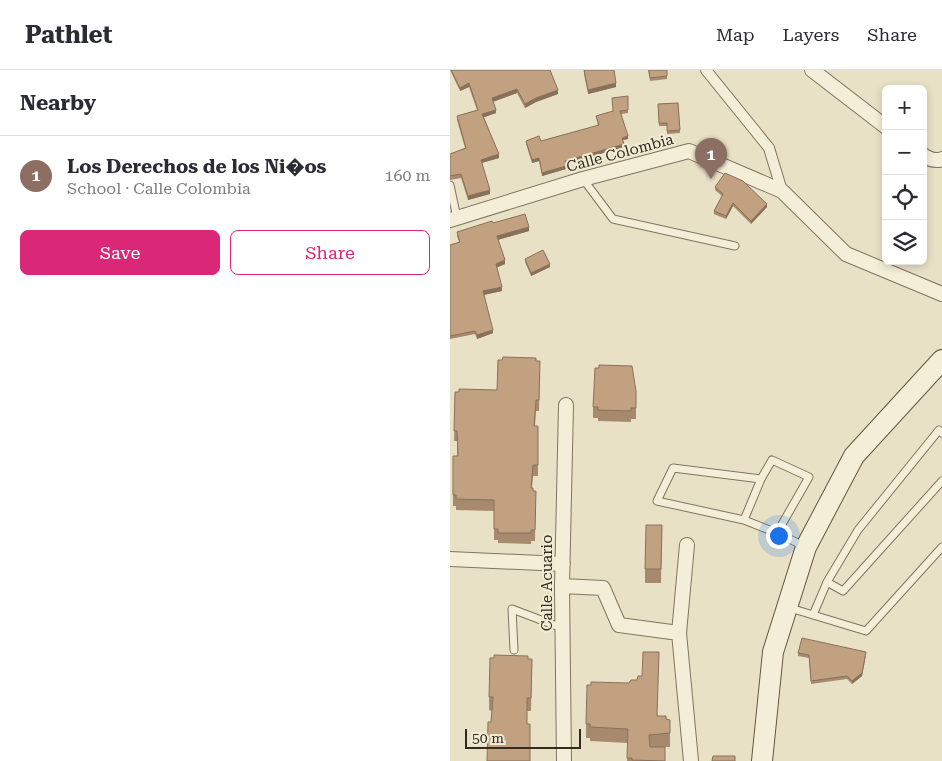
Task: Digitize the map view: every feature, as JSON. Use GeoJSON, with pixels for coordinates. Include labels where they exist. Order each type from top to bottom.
{"type":"FeatureCollection","features":[{"type":"Feature","properties":{"kind":"main road"},"geometry":{"type":"LineString","coordinates":[[762,761],[772,652],[806,547],[854,456],[942,360]]}},
{"type":"Feature","properties":{"kind":"street"},"geometry":{"type":"LineString","coordinates":[[706,70],[769,148],[782,191]]}},
{"type":"Feature","properties":{"kind":"street"},"geometry":{"type":"LineString","coordinates":[[812,70],[882,123]]}},
{"type":"Feature","properties":{"kind":"street","name":"Calle Colombia"},"geometry":{"type":"LineString","coordinates":[[453,219],[583,179],[689,151],[782,191],[846,254],[942,294]]}},
{"type":"Feature","properties":{"kind":"street"},"geometry":{"type":"LineString","coordinates":[[927,158],[938,161],[942,159]]}},
{"type":"Feature","properties":{"kind":"street","name":"Calle Acuario"},"geometry":{"type":"LineString","coordinates":[[564,761],[562,586],[566,405]]}},
{"type":"Feature","properties":{"kind":"street"},"geometry":{"type":"LineString","coordinates":[[688,545],[679,632],[691,761]]}},
{"type":"Feature","properties":{"kind":"street"},"geometry":{"type":"LineString","coordinates":[[450,559],[563,564]]}},
{"type":"Feature","properties":{"kind":"street"},"geometry":{"type":"LineString","coordinates":[[562,586],[603,588],[619,625],[679,632]]}},
{"type":"Feature","properties":{"kind":"lane"},"geometry":{"type":"LineString","coordinates":[[583,179],[613,219],[735,246]]}},
{"type":"Feature","properties":{"kind":"lane"},"geometry":{"type":"LineString","coordinates":[[450,185],[453,219]]}},
{"type":"Feature","properties":{"kind":"lane"},"geometry":{"type":"LineString","coordinates":[[813,615],[827,582],[858,530],[939,430],[942,433]]}},
{"type":"Feature","properties":{"kind":"lane"},"geometry":{"type":"LineString","coordinates":[[744,520],[761,479],[772,460],[808,477],[777,533]]}},
{"type":"Feature","properties":{"kind":"lane"},"geometry":{"type":"LineString","coordinates":[[761,479],[673,468],[657,502],[744,520],[806,547]]}},
{"type":"Feature","properties":{"kind":"lane"},"geometry":{"type":"LineString","coordinates":[[827,582],[844,591],[942,481]]}},
{"type":"Feature","properties":{"kind":"lane"},"geometry":{"type":"LineString","coordinates":[[787,607],[866,630],[942,547]]}},
{"type":"Feature","properties":{"kind":"lane"},"geometry":{"type":"LineString","coordinates":[[514,650],[512,609],[563,628]]}},
{"type":"Feature","properties":{"kind":"building"},"geometry":{"type":"Polygon","coordinates":[[[451,70],[550,70],[558,90],[525,104],[517,89],[492,98],[496,110],[482,114],[499,154],[481,160],[490,190],[468,196],[461,174],[450,176],[450,154],[466,148],[457,116],[478,110],[469,83],[460,88],[451,70]]]}},
{"type":"Feature","properties":{"kind":"building"},"geometry":{"type":"Polygon","coordinates":[[[584,70],[614,70],[616,83],[588,90],[584,70]]]}},
{"type":"Feature","properties":{"kind":"building"},"geometry":{"type":"Polygon","coordinates":[[[649,70],[667,70],[667,76],[650,78],[649,70]]]}},
{"type":"Feature","properties":{"kind":"building"},"geometry":{"type":"Polygon","coordinates":[[[628,96],[628,110],[620,111],[628,136],[622,138],[624,144],[565,161],[566,166],[542,173],[539,158],[532,160],[526,141],[539,136],[541,141],[599,125],[596,116],[613,111],[612,98],[628,96]]]}},
{"type":"Feature","properties":{"kind":"building"},"geometry":{"type":"Polygon","coordinates":[[[678,103],[680,130],[667,131],[667,123],[659,123],[658,104],[678,103]]]}},
{"type":"Feature","properties":{"kind":"building"},"geometry":{"type":"Polygon","coordinates":[[[725,173],[743,181],[767,204],[751,221],[733,203],[726,216],[714,211],[723,194],[715,187],[725,173]]]}},
{"type":"Feature","properties":{"kind":"building"},"geometry":{"type":"Polygon","coordinates":[[[525,214],[529,227],[497,236],[505,260],[496,264],[502,287],[483,291],[493,330],[477,335],[475,331],[450,336],[450,245],[460,242],[457,232],[492,221],[493,223],[525,214]]]}},
{"type":"Feature","properties":{"kind":"building"},"geometry":{"type":"Polygon","coordinates":[[[543,250],[550,264],[531,273],[525,259],[543,250]]]}},
{"type":"Feature","properties":{"kind":"building"},"geometry":{"type":"Polygon","coordinates":[[[503,357],[536,358],[536,361],[540,361],[539,400],[536,400],[534,426],[538,426],[538,465],[533,465],[531,488],[533,488],[533,491],[536,491],[535,530],[531,530],[531,533],[498,533],[498,529],[494,529],[494,500],[456,499],[456,495],[453,495],[453,456],[458,456],[457,431],[454,431],[455,392],[459,392],[459,389],[497,390],[498,360],[502,360],[503,357]]]}},
{"type":"Feature","properties":{"kind":"building"},"geometry":{"type":"Polygon","coordinates":[[[599,365],[632,366],[636,391],[636,408],[631,408],[631,411],[598,410],[598,407],[593,407],[595,368],[599,368],[599,365]]]}},
{"type":"Feature","properties":{"kind":"building"},"geometry":{"type":"Polygon","coordinates":[[[646,525],[662,525],[661,569],[645,569],[646,525]]]}},
{"type":"Feature","properties":{"kind":"building"},"geometry":{"type":"Polygon","coordinates":[[[802,638],[866,652],[862,673],[852,681],[847,676],[811,681],[809,655],[798,653],[802,638]]]}},
{"type":"Feature","properties":{"kind":"building"},"geometry":{"type":"Polygon","coordinates":[[[643,652],[659,652],[657,716],[666,716],[666,719],[670,720],[670,733],[649,735],[650,747],[665,747],[665,761],[632,760],[632,758],[627,758],[628,729],[590,727],[590,724],[586,724],[587,685],[591,685],[591,682],[629,683],[631,680],[637,680],[638,676],[642,676],[643,652]]]}},
{"type":"Feature","properties":{"kind":"building"},"geometry":{"type":"Polygon","coordinates":[[[494,655],[528,656],[528,659],[532,659],[531,698],[527,698],[527,724],[530,724],[530,761],[487,761],[488,722],[491,722],[493,697],[489,697],[490,658],[494,658],[494,655]]]}},
{"type":"Feature","properties":{"kind":"building"},"geometry":{"type":"Polygon","coordinates":[[[713,756],[735,756],[735,761],[712,761],[713,756]]]}},
{"type":"Feature","properties":{"kind":"place","name":"Los Derechos de los Ni�os"},"geometry":{"type":"Point","coordinates":[711,179]}}]}
